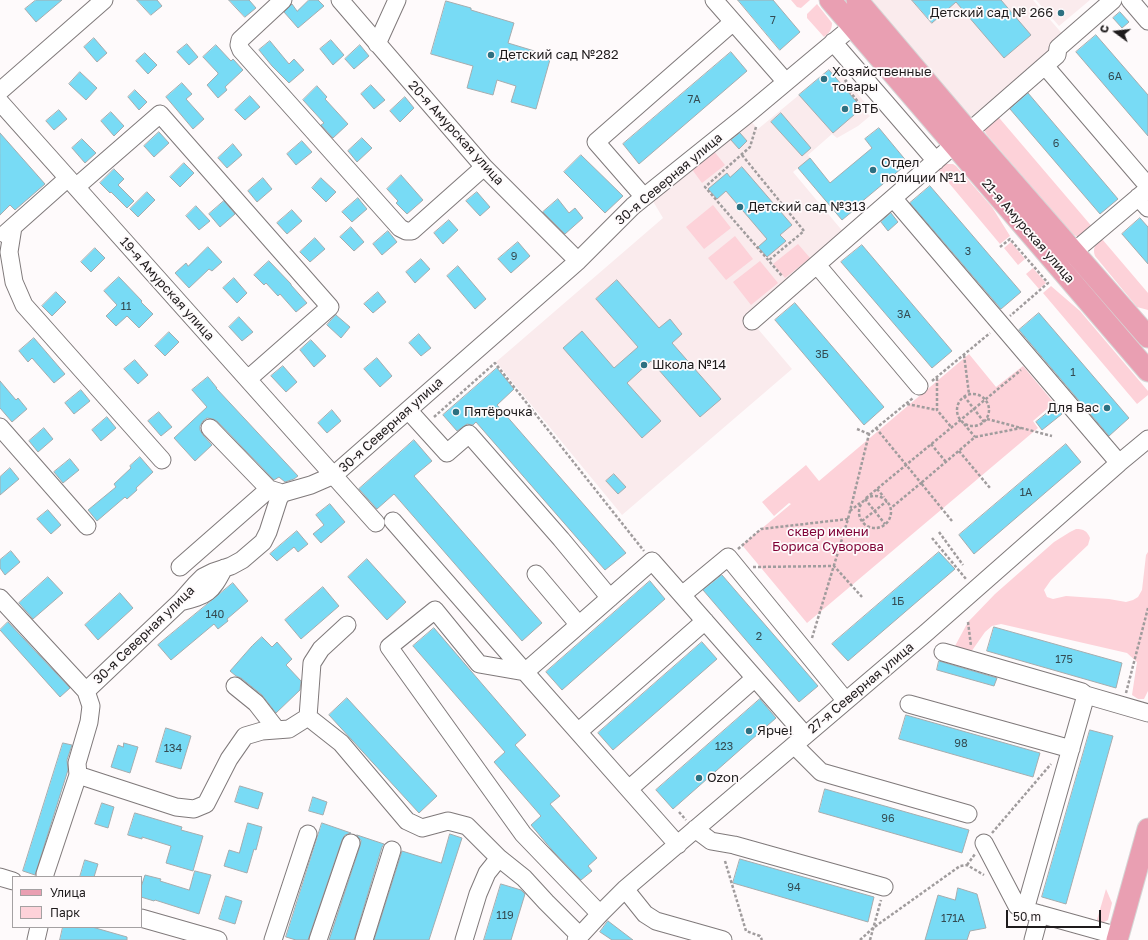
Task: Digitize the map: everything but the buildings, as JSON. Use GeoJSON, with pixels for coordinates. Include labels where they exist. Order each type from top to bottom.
{"type":"FeatureCollection","features":[{"type":"Feature","properties":{"kind":"main road","name":"21-я Амурская улица"},"geometry":{"type":"LineString","coordinates":[[830,0],[1148,371]]}},
{"type":"Feature","properties":{"kind":"main road","name":"21-я Амурская улица"},"geometry":{"type":"LineString","coordinates":[[866,3],[969,132],[1148,337]]}},
{"type":"Feature","properties":{"kind":"main road"},"geometry":{"type":"LineString","coordinates":[[1117,938],[1148,829]]}},
{"type":"Feature","properties":{"kind":"street"},"geometry":{"type":"LineString","coordinates":[[0,91],[104,0]]}},
{"type":"Feature","properties":{"kind":"street"},"geometry":{"type":"LineString","coordinates":[[283,0],[240,40],[239,45],[241,50],[400,228],[412,231],[484,167]]}},
{"type":"Feature","properties":{"kind":"street","name":"20-я Амурская улица"},"geometry":{"type":"LineString","coordinates":[[340,0],[484,167],[578,261]]}},
{"type":"Feature","properties":{"kind":"street"},"geometry":{"type":"LineString","coordinates":[[377,44],[397,0]]}},
{"type":"Feature","properties":{"kind":"street"},"geometry":{"type":"LineString","coordinates":[[714,0],[786,82]]}},
{"type":"Feature","properties":{"kind":"street"},"geometry":{"type":"LineString","coordinates":[[752,321],[1051,61],[1058,48],[1113,0]]}},
{"type":"Feature","properties":{"kind":"street"},"geometry":{"type":"LineString","coordinates":[[1130,0],[1148,21]]}},
{"type":"Feature","properties":{"kind":"street"},"geometry":{"type":"LineString","coordinates":[[644,197],[596,142],[733,22]]}},
{"type":"Feature","properties":{"kind":"street","name":"30-я Северная улица"},"geometry":{"type":"LineString","coordinates":[[45,876],[78,775],[77,763],[89,722],[91,706],[86,691],[180,602],[203,577],[242,560],[263,542],[268,532],[279,498],[276,491],[311,485],[334,475],[578,261],[633,206],[749,113],[853,26]]}},
{"type":"Feature","properties":{"kind":"street"},"geometry":{"type":"LineString","coordinates":[[833,42],[936,161]]}},
{"type":"Feature","properties":{"kind":"street"},"geometry":{"type":"LineString","coordinates":[[1051,61],[1146,195],[1058,265]]}},
{"type":"Feature","properties":{"kind":"street","name":"19-я Амурская улица"},"geometry":{"type":"LineString","coordinates":[[4,114],[72,183],[376,523]]}},
{"type":"Feature","properties":{"kind":"street"},"geometry":{"type":"LineString","coordinates":[[162,460],[24,305],[14,282],[6,232],[72,183],[160,114],[330,307],[248,379]]}},
{"type":"Feature","properties":{"kind":"street"},"geometry":{"type":"LineString","coordinates":[[893,198],[1119,463]]}},
{"type":"Feature","properties":{"kind":"street"},"geometry":{"type":"LineString","coordinates":[[817,265],[922,387]]}},
{"type":"Feature","properties":{"kind":"street"},"geometry":{"type":"LineString","coordinates":[[408,410],[447,453],[469,434],[561,539],[610,598]]}},
{"type":"Feature","properties":{"kind":"street"},"geometry":{"type":"LineString","coordinates":[[0,427],[87,526]]}},
{"type":"Feature","properties":{"kind":"street"},"geometry":{"type":"LineString","coordinates":[[180,567],[276,491],[210,428]]}},
{"type":"Feature","properties":{"kind":"street","name":"27-я Северная улица"},"geometry":{"type":"LineString","coordinates":[[578,938],[625,889],[927,632],[1148,439]]}},
{"type":"Feature","properties":{"kind":"street"},"geometry":{"type":"LineString","coordinates":[[393,521],[678,845]]}},
{"type":"Feature","properties":{"kind":"street"},"geometry":{"type":"LineString","coordinates":[[525,672],[652,561],[755,678],[800,740],[821,772],[968,814]]}},
{"type":"Feature","properties":{"kind":"street"},"geometry":{"type":"LineString","coordinates":[[682,595],[733,562],[846,701]]}},
{"type":"Feature","properties":{"kind":"street"},"geometry":{"type":"LineString","coordinates":[[536,574],[579,625]]}},
{"type":"Feature","properties":{"kind":"street"},"geometry":{"type":"LineString","coordinates":[[0,598],[86,691]]}},
{"type":"Feature","properties":{"kind":"street"},"geometry":{"type":"LineString","coordinates":[[525,672],[479,664],[434,610],[389,647],[523,834],[600,914]]}},
{"type":"Feature","properties":{"kind":"street"},"geometry":{"type":"LineString","coordinates":[[578,732],[705,621]]}},
{"type":"Feature","properties":{"kind":"street"},"geometry":{"type":"LineString","coordinates":[[308,717],[312,663],[320,649],[348,625]]}},
{"type":"Feature","properties":{"kind":"street"},"geometry":{"type":"LineString","coordinates":[[943,652],[1082,692],[1086,695],[1148,713]]}},
{"type":"Feature","properties":{"kind":"street"},"geometry":{"type":"LineString","coordinates":[[629,789],[755,678]]}},
{"type":"Feature","properties":{"kind":"street"},"geometry":{"type":"LineString","coordinates":[[235,686],[256,704],[277,730]]}},
{"type":"Feature","properties":{"kind":"street"},"geometry":{"type":"LineString","coordinates":[[1033,940],[1028,910],[1067,749],[1086,695]]}},
{"type":"Feature","properties":{"kind":"street"},"geometry":{"type":"LineString","coordinates":[[909,704],[1067,749]]}},
{"type":"Feature","properties":{"kind":"street"},"geometry":{"type":"LineString","coordinates":[[78,775],[176,808],[194,809],[206,804],[229,759],[246,736],[262,731],[289,729],[308,717]]}},
{"type":"Feature","properties":{"kind":"street"},"geometry":{"type":"LineString","coordinates":[[308,717],[341,743],[407,821],[422,828],[448,821],[467,826],[499,858],[524,878],[578,938]]}},
{"type":"Feature","properties":{"kind":"street"},"geometry":{"type":"LineString","coordinates":[[695,829],[711,841],[734,845],[884,887]]}},
{"type":"Feature","properties":{"kind":"street"},"geometry":{"type":"LineString","coordinates":[[273,940],[308,834]]}},
{"type":"Feature","properties":{"kind":"street"},"geometry":{"type":"LineString","coordinates":[[318,940],[351,843]]}},
{"type":"Feature","properties":{"kind":"street"},"geometry":{"type":"LineString","coordinates":[[984,843],[1028,910],[1117,938]]}},
{"type":"Feature","properties":{"kind":"street"},"geometry":{"type":"LineString","coordinates":[[364,940],[392,850]]}},
{"type":"Feature","properties":{"kind":"street"},"geometry":{"type":"LineString","coordinates":[[464,940],[478,894],[488,873],[499,858]]}},
{"type":"Feature","properties":{"kind":"street"},"geometry":{"type":"LineString","coordinates":[[0,877],[12,881]]}},
{"type":"Feature","properties":{"kind":"street"},"geometry":{"type":"LineString","coordinates":[[625,889],[645,914],[656,921],[724,940]]}},
{"type":"Feature","properties":{"kind":"street"},"geometry":{"type":"LineString","coordinates":[[142,918],[218,940]]}},
{"type":"Feature","properties":{"kind":"street"},"geometry":{"type":"LineString","coordinates":[[36,940],[39,928]]}},
{"type":"Feature","properties":{"kind":"path"},"geometry":{"type":"LineString","coordinates":[[844,83],[859,104],[862,100]]}},
{"type":"Feature","properties":{"kind":"path"},"geometry":{"type":"LineString","coordinates":[[756,127],[750,147],[705,187],[782,277]]}},
{"type":"Feature","properties":{"kind":"path"},"geometry":{"type":"LineString","coordinates":[[742,155],[804,231],[768,261]]}},
{"type":"Feature","properties":{"kind":"path"},"geometry":{"type":"LineString","coordinates":[[812,640],[850,512],[870,434],[922,387],[937,378],[1048,283],[1010,239],[1000,248]]}},
{"type":"Feature","properties":{"kind":"path"},"geometry":{"type":"LineString","coordinates":[[964,354],[969,394]]}},
{"type":"Feature","properties":{"kind":"path"},"geometry":{"type":"LineString","coordinates":[[850,512],[1032,361]]}},
{"type":"Feature","properties":{"kind":"path"},"geometry":{"type":"LineString","coordinates":[[424,426],[496,364],[652,561]]}},
{"type":"Feature","properties":{"kind":"path"},"geometry":{"type":"LineString","coordinates":[[937,378],[937,410]]}},
{"type":"Feature","properties":{"kind":"path"},"geometry":{"type":"LineString","coordinates":[[961,420],[972,426],[984,422],[987,419],[990,409],[986,399],[978,394],[969,394],[964,396],[957,407],[961,420],[975,437]]}},
{"type":"Feature","properties":{"kind":"path"},"geometry":{"type":"LineString","coordinates":[[964,396],[984,422]]}},
{"type":"Feature","properties":{"kind":"path"},"geometry":{"type":"LineString","coordinates":[[906,403],[937,410],[952,428]]}},
{"type":"Feature","properties":{"kind":"path"},"geometry":{"type":"LineString","coordinates":[[987,419],[1052,436]]}},
{"type":"Feature","properties":{"kind":"path"},"geometry":{"type":"LineString","coordinates":[[876,428],[952,521]]}},
{"type":"Feature","properties":{"kind":"path"},"geometry":{"type":"LineString","coordinates":[[891,507],[959,452],[975,437],[1021,428]]}},
{"type":"Feature","properties":{"kind":"path"},"geometry":{"type":"LineString","coordinates":[[857,429],[870,434]]}},
{"type":"Feature","properties":{"kind":"path"},"geometry":{"type":"LineString","coordinates":[[931,444],[946,462]]}},
{"type":"Feature","properties":{"kind":"path"},"geometry":{"type":"LineString","coordinates":[[959,452],[990,488]]}},
{"type":"Feature","properties":{"kind":"path"},"geometry":{"type":"LineString","coordinates":[[877,489],[887,501],[891,507],[890,517],[885,524],[878,528],[866,526],[858,512],[864,499],[871,496],[878,496],[887,501]]}},
{"type":"Feature","properties":{"kind":"path"},"geometry":{"type":"LineString","coordinates":[[864,499],[885,524]]}},
{"type":"Feature","properties":{"kind":"path"},"geometry":{"type":"LineString","coordinates":[[862,521],[887,501]]}},
{"type":"Feature","properties":{"kind":"path"},"geometry":{"type":"LineString","coordinates":[[733,562],[761,529],[848,519]]}},
{"type":"Feature","properties":{"kind":"path"},"geometry":{"type":"LineString","coordinates":[[939,532],[963,565]]}},
{"type":"Feature","properties":{"kind":"path"},"geometry":{"type":"LineString","coordinates":[[932,538],[965,579]]}},
{"type":"Feature","properties":{"kind":"path"},"geometry":{"type":"LineString","coordinates":[[733,562],[834,566],[862,598]]}},
{"type":"Feature","properties":{"kind":"path"},"geometry":{"type":"LineString","coordinates":[[1122,705],[1148,608]]}},
{"type":"Feature","properties":{"kind":"path"},"geometry":{"type":"LineString","coordinates":[[968,622],[972,660]]}},
{"type":"Feature","properties":{"kind":"path"},"geometry":{"type":"LineString","coordinates":[[967,865],[984,843],[1067,749]]}},
{"type":"Feature","properties":{"kind":"path"},"geometry":{"type":"LineString","coordinates":[[725,861],[746,931],[760,936],[762,940]]}},
{"type":"Feature","properties":{"kind":"path"},"geometry":{"type":"LineString","coordinates":[[860,940],[874,928],[960,866],[967,865],[985,876]]}},
{"type":"Feature","properties":{"kind":"path"},"geometry":{"type":"LineString","coordinates":[[870,940],[884,887]]}},
{"type":"Feature","properties":{"kind":"shaded area"},"geometry":{"type":"Polygon","coordinates":[[[872,0],[1033,0],[1072,45],[977,127],[870,2],[872,0]]]}},
{"type":"Feature","properties":{"kind":"shaded area","name":"Детский сад № 266"},"geometry":{"type":"Polygon","coordinates":[[[1036,0],[1090,0],[1059,26],[1036,0]]]}},
{"type":"Feature","properties":{"kind":"shaded area","name":"Школа №14"},"geometry":{"type":"Polygon","coordinates":[[[834,65],[866,104],[862,108],[870,116],[858,126],[837,138],[832,134],[808,155],[810,158],[793,172],[845,234],[747,316],[792,369],[622,515],[496,362],[663,218],[651,198],[748,118],[758,129],[834,65]]]}},
{"type":"Feature","properties":{"kind":"green space"},"geometry":{"type":"Polygon","coordinates":[[[791,0],[810,0],[801,8],[797,7],[791,0]]]}},
{"type":"Feature","properties":{"kind":"green space"},"geometry":{"type":"Polygon","coordinates":[[[817,4],[832,23],[830,31],[824,37],[807,18],[807,14],[817,4]]]}},
{"type":"Feature","properties":{"kind":"green space"},"geometry":{"type":"Polygon","coordinates":[[[995,113],[1094,229],[1078,237],[1072,234],[987,135],[984,130],[995,113]]]}},
{"type":"Feature","properties":{"kind":"green space"},"geometry":{"type":"Polygon","coordinates":[[[713,150],[725,165],[702,183],[691,168],[713,150]]]}},
{"type":"Feature","properties":{"kind":"green space"},"geometry":{"type":"Polygon","coordinates":[[[945,164],[953,164],[956,166],[992,207],[1010,236],[1000,244],[938,170],[945,164]]]}},
{"type":"Feature","properties":{"kind":"green space"},"geometry":{"type":"Polygon","coordinates":[[[713,205],[731,228],[704,249],[686,227],[713,205]]]}},
{"type":"Feature","properties":{"kind":"green space"},"geometry":{"type":"Polygon","coordinates":[[[735,236],[753,259],[726,280],[708,258],[735,236]]]}},
{"type":"Feature","properties":{"kind":"green space"},"geometry":{"type":"Polygon","coordinates":[[[1102,239],[1148,293],[1148,310],[1137,307],[1095,256],[1095,246],[1102,239]]]}},
{"type":"Feature","properties":{"kind":"green space"},"geometry":{"type":"Polygon","coordinates":[[[1011,242],[1025,259],[1018,265],[1004,248],[1011,242]]]}},
{"type":"Feature","properties":{"kind":"green space"},"geometry":{"type":"Polygon","coordinates":[[[798,244],[810,258],[785,278],[773,264],[798,244]]]}},
{"type":"Feature","properties":{"kind":"green space"},"geometry":{"type":"Polygon","coordinates":[[[760,261],[778,283],[751,305],[733,282],[760,261]]]}},
{"type":"Feature","properties":{"kind":"green space"},"geometry":{"type":"Polygon","coordinates":[[[1033,268],[1046,283],[1039,289],[1026,274],[1033,268]]]}},
{"type":"Feature","properties":{"kind":"green space"},"geometry":{"type":"Polygon","coordinates":[[[1051,286],[1080,311],[1148,391],[1148,395],[1137,404],[1043,293],[1051,286]]]}},
{"type":"Feature","properties":{"kind":"green space","name":"сквер имени Бориса Суворова"},"geometry":{"type":"Polygon","coordinates":[[[969,354],[996,387],[1023,366],[1054,403],[1033,421],[1038,428],[807,623],[742,545],[791,504],[789,503],[774,516],[762,502],[806,465],[819,481],[969,354]]]}},
{"type":"Feature","properties":{"kind":"green space"},"geometry":{"type":"Polygon","coordinates":[[[1076,529],[1083,530],[1088,534],[1090,538],[1088,545],[1051,580],[1044,590],[1047,597],[1053,599],[1066,596],[1109,599],[1126,602],[1133,600],[1138,597],[1142,590],[1146,555],[1148,552],[1148,691],[1144,699],[1138,699],[1132,695],[1137,662],[1127,653],[1001,624],[992,626],[985,632],[971,652],[957,652],[955,646],[968,622],[995,594],[1054,542],[1076,529]]]}},
{"type":"Feature","properties":{"kind":"green space"},"geometry":{"type":"Polygon","coordinates":[[[1106,889],[1112,903],[1108,920],[1102,923],[1096,923],[1106,889]]]}},
{"type":"Feature","properties":{"kind":"place","name":"Детский сад № 266"},"geometry":{"type":"Point","coordinates":[1061,13]}},
{"type":"Feature","properties":{"kind":"place","name":"Детский сад №282"},"geometry":{"type":"Point","coordinates":[491,55]}},
{"type":"Feature","properties":{"kind":"place","name":"Хозяйственные товары"},"geometry":{"type":"Point","coordinates":[824,79]}},
{"type":"Feature","properties":{"kind":"place","name":"ВТБ"},"geometry":{"type":"Point","coordinates":[845,109]}},
{"type":"Feature","properties":{"kind":"place","name":"Отдел полиции №11"},"geometry":{"type":"Point","coordinates":[873,170]}},
{"type":"Feature","properties":{"kind":"place","name":"Детский сад №313"},"geometry":{"type":"Point","coordinates":[740,207]}},
{"type":"Feature","properties":{"kind":"place","name":"Школа №14"},"geometry":{"type":"Point","coordinates":[644,365]}},
{"type":"Feature","properties":{"kind":"place","name":"Для Вас"},"geometry":{"type":"Point","coordinates":[1107,408]}},
{"type":"Feature","properties":{"kind":"place","name":"Пятёрочка"},"geometry":{"type":"Point","coordinates":[456,412]}},
{"type":"Feature","properties":{"kind":"place","name":"Ярче!"},"geometry":{"type":"Point","coordinates":[749,731]}},
{"type":"Feature","properties":{"kind":"place","name":"Ozon"},"geometry":{"type":"Point","coordinates":[699,778]}}]}
